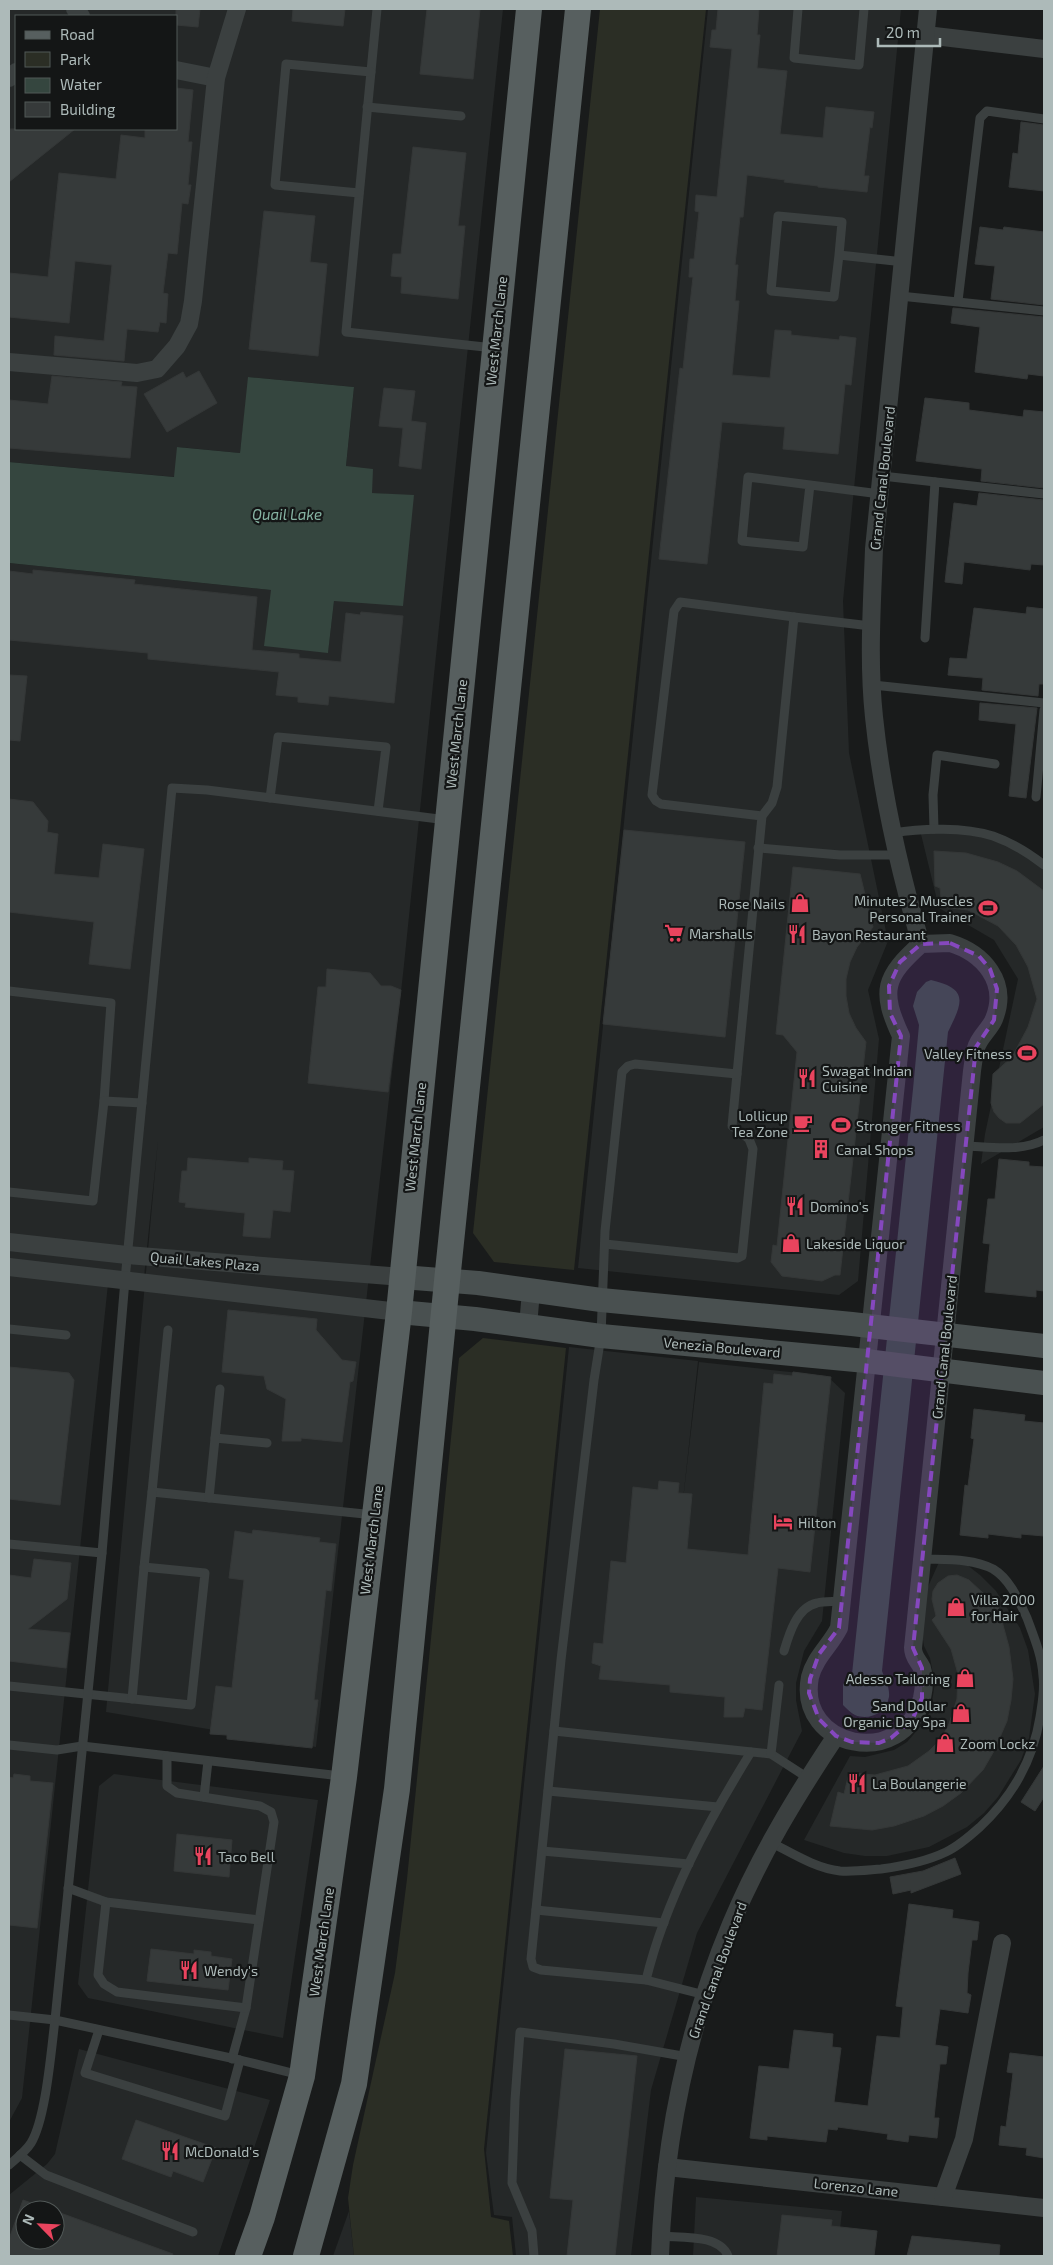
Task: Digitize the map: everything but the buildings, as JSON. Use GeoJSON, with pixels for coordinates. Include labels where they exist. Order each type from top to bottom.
{"type":"FeatureCollection","features":[{"type":"Feature","properties":{"kind":"main road","name":"West March Lane"},"geometry":{"type":"LineString","coordinates":[[248,2256],[262,2217],[302,2076],[344,1776],[399,1312],[529,9]]}},
{"type":"Feature","properties":{"kind":"main road"},"geometry":{"type":"LineString","coordinates":[[306,2256],[354,2084],[397,1789],[447,1281],[578,9]]}},
{"type":"Feature","properties":{"kind":"street"},"geometry":{"type":"LineString","coordinates":[[9,362],[137,373],[157,369],[177,346],[189,324],[193,300],[216,78],[237,9]]}},
{"type":"Feature","properties":{"kind":"street","name":"Grand Canal Boulevard"},"geometry":{"type":"LineString","coordinates":[[660,2256],[660,2236],[673,2123],[688,2057],[706,1995],[730,1925],[770,1842],[808,1778],[836,1736],[852,1742],[879,1743],[892,1738],[912,1720],[919,1708],[924,1684],[922,1668],[913,1655],[913,1648],[964,1146],[976,1047],[994,1020],[997,1010],[997,989],[990,969],[979,956],[950,943],[921,944],[885,800],[874,715],[871,626],[874,549],[928,9]]}},
{"type":"Feature","properties":{"kind":"street"},"geometry":{"type":"LineString","coordinates":[[926,35],[1044,49]]}},
{"type":"Feature","properties":{"kind":"street"},"geometry":{"type":"LineString","coordinates":[[178,70],[216,78]]}},
{"type":"Feature","properties":{"kind":"street"},"geometry":{"type":"LineString","coordinates":[[836,1736],[819,1719],[812,1706],[809,1693],[810,1679],[813,1666],[839,1628],[901,1036],[890,1013],[889,986],[900,962],[921,944]]}},
{"type":"Feature","properties":{"kind":"street","name":"Quail Lakes Plaza"},"geometry":{"type":"LineString","coordinates":[[9,1242],[128,1255],[402,1277]]}},
{"type":"Feature","properties":{"kind":"street","name":"Quail Lakes Plaza"},"geometry":{"type":"LineString","coordinates":[[9,1267],[399,1312]]}},
{"type":"Feature","properties":{"kind":"street"},"geometry":{"type":"LineString","coordinates":[[402,1277],[601,1300],[870,1326],[1044,1346]]}},
{"type":"Feature","properties":{"kind":"street"},"geometry":{"type":"LineString","coordinates":[[528,1326],[530,1291]]}},
{"type":"Feature","properties":{"kind":"street","name":"Venezia Boulevard"},"geometry":{"type":"LineString","coordinates":[[399,1312],[601,1336],[866,1361],[1044,1383]]}},
{"type":"Feature","properties":{"kind":"street"},"geometry":{"type":"LineString","coordinates":[[943,2197],[964,2139],[1002,1943]]}},
{"type":"Feature","properties":{"kind":"street","name":"Lorenzo Lane"},"geometry":{"type":"LineString","coordinates":[[667,2167],[1044,2208]]}},
{"type":"Feature","properties":{"kind":"lane"},"geometry":{"type":"LineString","coordinates":[[377,9],[346,332],[494,348]]}},
{"type":"Feature","properties":{"kind":"lane"},"geometry":{"type":"LineString","coordinates":[[798,9],[794,58],[859,65],[864,9]]}},
{"type":"Feature","properties":{"kind":"lane"},"geometry":{"type":"LineString","coordinates":[[359,193],[274,185],[284,83],[286,64],[371,72]]}},
{"type":"Feature","properties":{"kind":"lane"},"geometry":{"type":"LineString","coordinates":[[367,107],[461,116]]}},
{"type":"Feature","properties":{"kind":"lane"},"geometry":{"type":"LineString","coordinates":[[958,301],[980,118],[987,111],[1044,119]]}},
{"type":"Feature","properties":{"kind":"lane"},"geometry":{"type":"LineString","coordinates":[[778,216],[842,222],[839,255],[834,297],[771,290],[778,216]]}},
{"type":"Feature","properties":{"kind":"lane"},"geometry":{"type":"LineString","coordinates":[[839,255],[904,262]]}},
{"type":"Feature","properties":{"kind":"lane"},"geometry":{"type":"LineString","coordinates":[[900,296],[1044,311]]}},
{"type":"Feature","properties":{"kind":"lane"},"geometry":{"type":"LineString","coordinates":[[810,485],[803,547],[742,541],[748,477],[810,485],[881,485],[935,482],[1044,494]]}},
{"type":"Feature","properties":{"kind":"lane"},"geometry":{"type":"LineString","coordinates":[[925,638],[935,482]]}},
{"type":"Feature","properties":{"kind":"lane"},"geometry":{"type":"LineString","coordinates":[[762,816],[660,804],[652,795],[674,611],[680,602],[871,626]]}},
{"type":"Feature","properties":{"kind":"lane"},"geometry":{"type":"LineString","coordinates":[[605,1244],[738,1258],[742,1256],[753,1149],[749,1140],[732,1126],[758,848],[762,816],[772,803],[777,788],[794,617]]}},
{"type":"Feature","properties":{"kind":"lane"},"geometry":{"type":"LineString","coordinates":[[873,685],[1044,703]]}},
{"type":"Feature","properties":{"kind":"lane"},"geometry":{"type":"LineString","coordinates":[[1036,797],[1044,710]]}},
{"type":"Feature","properties":{"kind":"lane"},"geometry":{"type":"LineString","coordinates":[[270,798],[278,737],[386,748],[378,811]]}},
{"type":"Feature","properties":{"kind":"lane"},"geometry":{"type":"LineString","coordinates":[[934,829],[933,795],[938,755],[995,764]]}},
{"type":"Feature","properties":{"kind":"lane"},"geometry":{"type":"LineString","coordinates":[[9,2166],[31,2143],[37,2128],[46,2091],[55,2020],[102,1553],[125,1280],[172,788],[208,790],[447,820]]}},
{"type":"Feature","properties":{"kind":"lane"},"geometry":{"type":"LineString","coordinates":[[893,833],[934,829],[993,836],[1044,864]]}},
{"type":"Feature","properties":{"kind":"lane"},"geometry":{"type":"LineString","coordinates":[[758,848],[840,855],[898,855]]}},
{"type":"Feature","properties":{"kind":"lane"},"geometry":{"type":"LineString","coordinates":[[9,991],[111,1003],[104,1101],[93,1201],[9,1192]]}},
{"type":"Feature","properties":{"kind":"lane"},"geometry":{"type":"LineString","coordinates":[[706,1995],[646,1980],[541,1970],[533,1967],[531,1959],[554,1731],[594,1380],[601,1336],[601,1300],[605,1244],[622,1072],[628,1066],[635,1064],[737,1074]]}},
{"type":"Feature","properties":{"kind":"lane"},"geometry":{"type":"LineString","coordinates":[[104,1101],[142,1103]]}},
{"type":"Feature","properties":{"kind":"lane"},"geometry":{"type":"LineString","coordinates":[[964,1146],[1023,1148],[1031,1147],[1044,1140]]}},
{"type":"Feature","properties":{"kind":"lane"},"geometry":{"type":"LineString","coordinates":[[9,1328],[66,1335]]}},
{"type":"Feature","properties":{"kind":"lane"},"geometry":{"type":"LineString","coordinates":[[132,1699],[168,1330]]}},
{"type":"Feature","properties":{"kind":"lane"},"geometry":{"type":"LineString","coordinates":[[209,1498],[220,1389]]}},
{"type":"Feature","properties":{"kind":"lane"},"geometry":{"type":"LineString","coordinates":[[215,1438],[267,1443]]}},
{"type":"Feature","properties":{"kind":"lane"},"geometry":{"type":"LineString","coordinates":[[152,1492],[374,1514]]}},
{"type":"Feature","properties":{"kind":"lane"},"geometry":{"type":"LineString","coordinates":[[9,1544],[102,1553]]}},
{"type":"Feature","properties":{"kind":"lane"},"geometry":{"type":"LineString","coordinates":[[770,1842],[825,1868],[840,1871],[861,1871],[914,1864],[948,1851],[968,1838],[996,1812],[1016,1786],[1029,1761],[1037,1735],[1044,1677],[1042,1654],[1018,1599],[1007,1582],[993,1570],[969,1561],[922,1559]]}},
{"type":"Feature","properties":{"kind":"lane"},"geometry":{"type":"LineString","coordinates":[[9,1686],[191,1705],[205,1573],[144,1567]]}},
{"type":"Feature","properties":{"kind":"lane"},"geometry":{"type":"LineString","coordinates":[[784,1651],[789,1633],[801,1614],[810,1606],[816,1602],[842,1601]]}},
{"type":"Feature","properties":{"kind":"lane"},"geometry":{"type":"LineString","coordinates":[[771,1754],[779,1685]]}},
{"type":"Feature","properties":{"kind":"lane"},"geometry":{"type":"LineString","coordinates":[[554,1731],[771,1754],[808,1778]]}},
{"type":"Feature","properties":{"kind":"lane"},"geometry":{"type":"LineString","coordinates":[[9,1745],[58,1750],[82,1746],[344,1776]]}},
{"type":"Feature","properties":{"kind":"lane"},"geometry":{"type":"LineString","coordinates":[[646,1980],[655,1944],[689,1864],[718,1807],[752,1752]]}},
{"type":"Feature","properties":{"kind":"lane"},"geometry":{"type":"LineString","coordinates":[[99,2030],[85,2073],[224,2116],[246,2008],[274,1822],[271,1812],[260,1806],[177,1792],[167,1786],[168,1756]]}},
{"type":"Feature","properties":{"kind":"lane"},"geometry":{"type":"LineString","coordinates":[[204,1797],[208,1761]]}},
{"type":"Feature","properties":{"kind":"lane"},"geometry":{"type":"LineString","coordinates":[[548,1791],[718,1807]]}},
{"type":"Feature","properties":{"kind":"lane"},"geometry":{"type":"LineString","coordinates":[[542,1851],[689,1864]]}},
{"type":"Feature","properties":{"kind":"lane"},"geometry":{"type":"LineString","coordinates":[[68,1888],[106,1902],[259,1920]]}},
{"type":"Feature","properties":{"kind":"lane"},"geometry":{"type":"LineString","coordinates":[[106,1902],[98,1975],[104,1984],[118,1992],[246,2008]]}},
{"type":"Feature","properties":{"kind":"lane"},"geometry":{"type":"LineString","coordinates":[[536,1910],[664,1922]]}},
{"type":"Feature","properties":{"kind":"lane"},"geometry":{"type":"LineString","coordinates":[[9,2015],[55,2020],[302,2076]]}},
{"type":"Feature","properties":{"kind":"lane"},"geometry":{"type":"LineString","coordinates":[[534,2256],[532,2231],[512,2184],[520,2032],[614,2044],[688,2057]]}},
{"type":"Feature","properties":{"kind":"lane"},"geometry":{"type":"LineString","coordinates":[[20,2155],[46,2175],[193,2232]]}},
{"type":"Feature","properties":{"kind":"lane"},"geometry":{"type":"LineString","coordinates":[[660,2236],[714,2242],[725,2248],[728,2256]]}},
{"type":"Feature","properties":{"kind":"highlighted area"},"geometry":{"type":"Polygon","coordinates":[[[950,943],[979,956],[990,969],[997,989],[994,1020],[976,1047],[913,1648],[922,1668],[922,1698],[912,1720],[891,1738],[879,1743],[852,1742],[836,1736],[819,1719],[809,1693],[810,1679],[819,1654],[839,1628],[901,1036],[890,1013],[889,986],[900,962],[921,944],[950,943]]]}},
{"type":"Feature","properties":{"kind":"shaded area"},"geometry":{"type":"Polygon","coordinates":[[[9,9],[503,9],[403,974],[316,1747],[106,1712],[158,1140],[143,1287],[108,1284],[22,2098],[9,2122],[9,563],[271,590],[328,652],[334,601],[414,496],[371,493],[346,466],[354,387],[249,377],[240,453],[178,447],[175,477],[9,462],[9,9]]]}},
{"type":"Feature","properties":{"kind":"shaded area"},"geometry":{"type":"Polygon","coordinates":[[[708,9],[901,9],[843,601],[849,753],[888,941],[868,990],[879,1039],[858,1281],[839,1295],[578,1268],[708,9]]]}},
{"type":"Feature","properties":{"kind":"shaded area"},"geometry":{"type":"Polygon","coordinates":[[[919,826],[990,832],[1044,862],[1044,1127],[981,1164],[985,1134],[1018,979],[994,940],[939,908],[919,826]]]}},
{"type":"Feature","properties":{"kind":"shaded area"},"geometry":{"type":"Polygon","coordinates":[[[569,1347],[698,1361],[682,1509],[699,1362],[827,1376],[845,1393],[822,1621],[804,1651],[796,1683],[796,1700],[802,1731],[697,1933],[651,2090],[631,2256],[516,2256],[512,2217],[494,2215],[486,2153],[569,1347]]]}},
{"type":"Feature","properties":{"kind":"shaded area"},"geometry":{"type":"Polygon","coordinates":[[[940,1560],[962,1561],[980,1575],[996,1591],[1020,1628],[1028,1650],[1035,1694],[1029,1738],[1021,1760],[998,1797],[984,1813],[967,1827],[929,1847],[887,1856],[865,1856],[844,1853],[804,1840],[850,1756],[865,1757],[894,1750],[907,1742],[926,1720],[931,1708],[935,1683],[930,1658],[924,1646],[921,1627],[922,1600],[940,1560]]]}},
{"type":"Feature","properties":{"kind":"shaded area"},"geometry":{"type":"Polygon","coordinates":[[[114,1774],[318,1800],[283,2038],[88,1998],[78,1984],[99,1786],[114,1774]]]}},
{"type":"Feature","properties":{"kind":"shaded area"},"geometry":{"type":"Polygon","coordinates":[[[79,2049],[270,2100],[218,2256],[9,2256],[9,2195],[47,2164],[55,2154],[79,2049]]]}},
{"type":"Feature","properties":{"kind":"shaded area"},"geometry":{"type":"Polygon","coordinates":[[[696,2197],[842,2211],[837,2256],[693,2256],[696,2197]]]}},
{"type":"Feature","properties":{"kind":"shaded area"},"geometry":{"type":"Polygon","coordinates":[[[349,2211],[354,2256],[333,2256],[349,2211]]]}},
{"type":"Feature","properties":{"kind":"green space"},"geometry":{"type":"Polygon","coordinates":[[[600,9],[706,9],[574,1270],[494,1262],[473,1233],[600,9]]]}},
{"type":"Feature","properties":{"kind":"green space"},"geometry":{"type":"Polygon","coordinates":[[[483,1338],[566,1348],[484,2149],[491,2217],[509,2221],[513,2256],[354,2256],[348,2198],[353,2165],[395,1973],[407,1879],[459,1358],[483,1338]]]}},
{"type":"Feature","properties":{"kind":"water","name":"Quail Lake"},"geometry":{"type":"Polygon","coordinates":[[[248,377],[354,387],[346,466],[373,469],[372,493],[414,495],[403,606],[334,601],[328,653],[264,646],[271,590],[9,563],[9,462],[174,477],[177,447],[240,453],[248,377]]]}},
{"type":"Feature","properties":{"kind":"water"},"geometry":{"type":"Polygon","coordinates":[[[931,980],[952,988],[957,993],[959,1005],[948,1032],[882,1671],[888,1687],[889,1697],[881,1711],[871,1716],[860,1717],[843,1705],[843,1684],[852,1674],[913,1089],[919,1025],[913,1006],[917,992],[926,982],[931,980]]]}},
{"type":"Feature","properties":{"kind":"place","name":"Rose Nails"},"geometry":{"type":"Point","coordinates":[800,903]}},
{"type":"Feature","properties":{"kind":"place","name":"Minutes 2 Muscles Personal Trainer"},"geometry":{"type":"Point","coordinates":[988,908]}},
{"type":"Feature","properties":{"kind":"place","name":"Marshalls"},"geometry":{"type":"Point","coordinates":[674,933]}},
{"type":"Feature","properties":{"kind":"place","name":"Bayon Restaurant"},"geometry":{"type":"Point","coordinates":[797,934]}},
{"type":"Feature","properties":{"kind":"place","name":"Valley Fitness"},"geometry":{"type":"Point","coordinates":[1027,1053]}},
{"type":"Feature","properties":{"kind":"place","name":"Swagat Indian Cuisine"},"geometry":{"type":"Point","coordinates":[807,1078]}},
{"type":"Feature","properties":{"kind":"place","name":"Lollicup Tea Zone"},"geometry":{"type":"Point","coordinates":[803,1123]}},
{"type":"Feature","properties":{"kind":"place","name":"Stronger Fitness"},"geometry":{"type":"Point","coordinates":[841,1125]}},
{"type":"Feature","properties":{"kind":"place","name":"Canal Shops"},"geometry":{"type":"Point","coordinates":[821,1149]}},
{"type":"Feature","properties":{"kind":"place","name":"Domino's"},"geometry":{"type":"Point","coordinates":[795,1206]}},
{"type":"Feature","properties":{"kind":"place","name":"Lakeside Liquor"},"geometry":{"type":"Point","coordinates":[791,1243]}},
{"type":"Feature","properties":{"kind":"place","name":"Hilton"},"geometry":{"type":"Point","coordinates":[783,1522]}},
{"type":"Feature","properties":{"kind":"place","name":"Villa 2000 for Hair"},"geometry":{"type":"Point","coordinates":[956,1607]}},
{"type":"Feature","properties":{"kind":"place","name":"Adesso Tailoring"},"geometry":{"type":"Point","coordinates":[965,1678]}},
{"type":"Feature","properties":{"kind":"place","name":"Sand Dollar Organic Day Spa"},"geometry":{"type":"Point","coordinates":[961,1713]}},
{"type":"Feature","properties":{"kind":"place","name":"Zoom Lockz"},"geometry":{"type":"Point","coordinates":[945,1743]}},
{"type":"Feature","properties":{"kind":"place","name":"La Boulangerie"},"geometry":{"type":"Point","coordinates":[857,1783]}},
{"type":"Feature","properties":{"kind":"place","name":"Taco Bell"},"geometry":{"type":"Point","coordinates":[203,1856]}},
{"type":"Feature","properties":{"kind":"place","name":"Wendy's"},"geometry":{"type":"Point","coordinates":[189,1970]}},
{"type":"Feature","properties":{"kind":"place","name":"McDonald's"},"geometry":{"type":"Point","coordinates":[170,2151]}}]}
